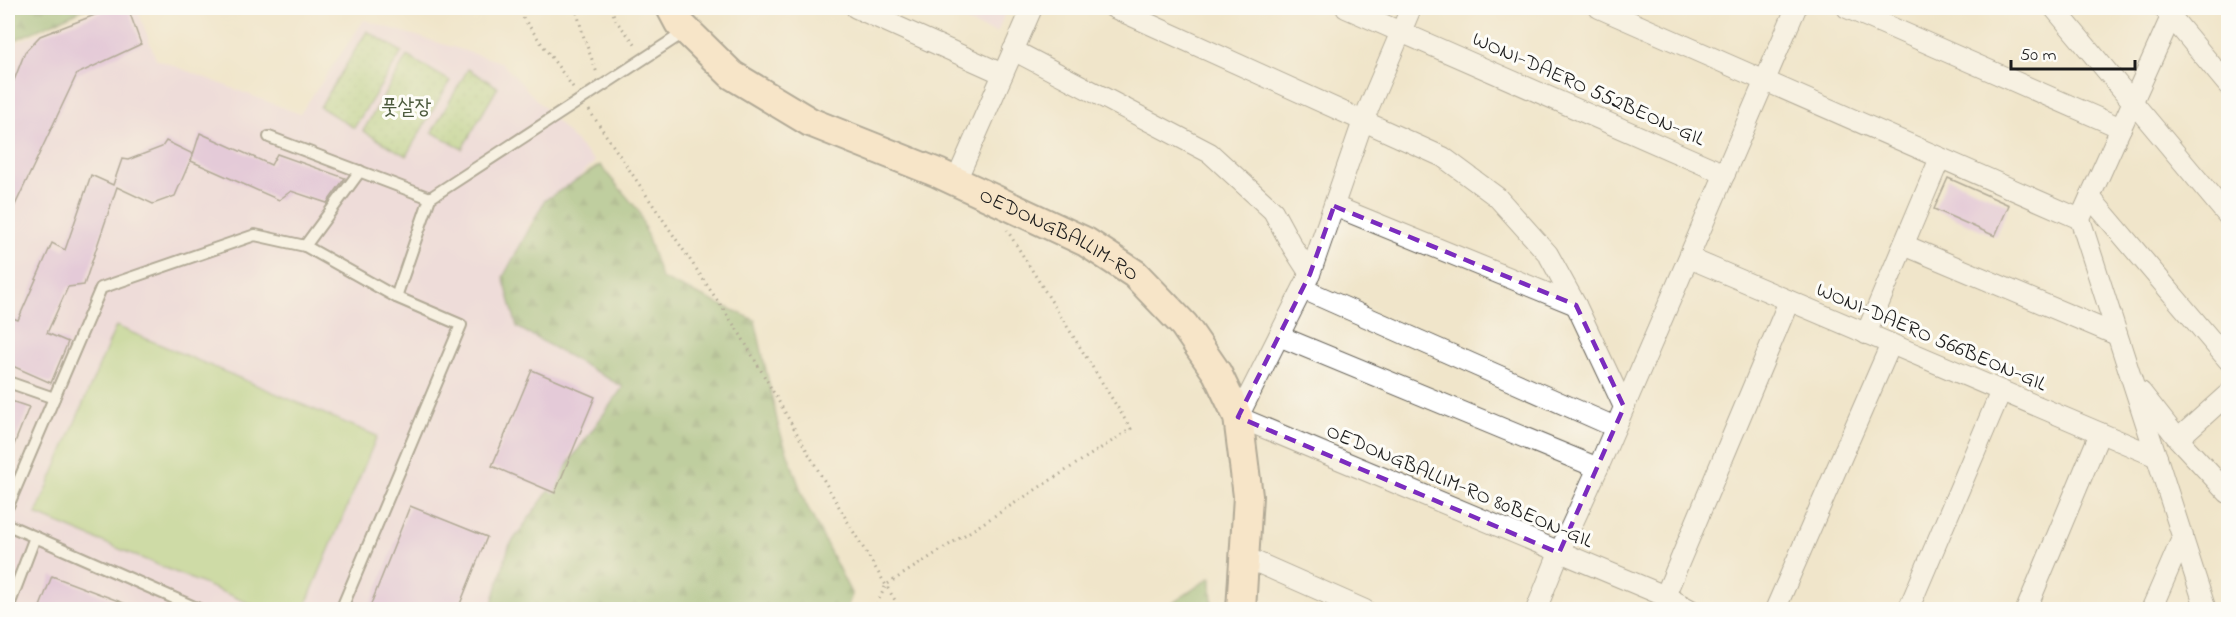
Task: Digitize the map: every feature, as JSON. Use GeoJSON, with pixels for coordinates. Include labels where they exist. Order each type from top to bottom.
{"type":"FeatureCollection","features":[{"type":"Feature","properties":{"kind":"main road","name":"OEDONGBALLIM-RO"},"geometry":{"type":"LineString","coordinates":[[671,8],[679,23],[732,75],[810,122],[956,181],[1086,242],[1135,274],[1184,325],[1217,372],[1238,417],[1248,496],[1241,609]]}},
{"type":"Feature","properties":{"kind":"street"},"geometry":{"type":"LineString","coordinates":[[856,8],[1003,74]]}},
{"type":"Feature","properties":{"kind":"street"},"geometry":{"type":"LineString","coordinates":[[956,181],[1032,8]]}},
{"type":"Feature","properties":{"kind":"street"},"geometry":{"type":"LineString","coordinates":[[1114,8],[1443,157],[1497,197],[1548,254],[1576,305],[1624,407]]}},
{"type":"Feature","properties":{"kind":"street","name":"WONI-DAERO 552BEON-GIL"},"geometry":{"type":"LineString","coordinates":[[1346,8],[1725,174]]}},
{"type":"Feature","properties":{"kind":"street"},"geometry":{"type":"LineString","coordinates":[[1238,417],[1306,281],[1363,121],[1411,8]]}},
{"type":"Feature","properties":{"kind":"street"},"geometry":{"type":"LineString","coordinates":[[1599,8],[2080,219]]}},
{"type":"Feature","properties":{"kind":"street"},"geometry":{"type":"LineString","coordinates":[[1536,609],[1797,8]]}},
{"type":"Feature","properties":{"kind":"street"},"geometry":{"type":"LineString","coordinates":[[1847,8],[2121,128]]}},
{"type":"Feature","properties":{"kind":"street"},"geometry":{"type":"LineString","coordinates":[[2054,8],[2229,216]]}},
{"type":"Feature","properties":{"kind":"street"},"geometry":{"type":"LineString","coordinates":[[2206,609],[2080,219],[2133,102],[2170,10],[2229,85]]}},
{"type":"Feature","properties":{"kind":"street"},"geometry":{"type":"LineString","coordinates":[[1013,50],[1210,153],[1273,211],[1292,246],[1306,281],[1615,428]]}},
{"type":"Feature","properties":{"kind":"street"},"geometry":{"type":"LineString","coordinates":[[1866,334],[1940,158]]}},
{"type":"Feature","properties":{"kind":"street"},"geometry":{"type":"LineString","coordinates":[[2090,197],[2229,360]]}},
{"type":"Feature","properties":{"kind":"street"},"geometry":{"type":"LineString","coordinates":[[1334,206],[1576,305]]}},
{"type":"Feature","properties":{"kind":"street"},"geometry":{"type":"LineString","coordinates":[[1904,245],[2118,335]]}},
{"type":"Feature","properties":{"kind":"street","name":"WONI-DAERO 566BEON-GIL"},"geometry":{"type":"LineString","coordinates":[[1689,258],[2157,457]]}},
{"type":"Feature","properties":{"kind":"street"},"geometry":{"type":"LineString","coordinates":[[1665,596],[1789,301]]}},
{"type":"Feature","properties":{"kind":"street"},"geometry":{"type":"LineString","coordinates":[[1279,336],[1598,468]]}},
{"type":"Feature","properties":{"kind":"street"},"geometry":{"type":"LineString","coordinates":[[1775,609],[1892,344]]}},
{"type":"Feature","properties":{"kind":"street"},"geometry":{"type":"LineString","coordinates":[[2132,381],[2178,439],[2229,493]]}},
{"type":"Feature","properties":{"kind":"street"},"geometry":{"type":"LineString","coordinates":[[1908,609],[2001,391]]}},
{"type":"Feature","properties":{"kind":"street"},"geometry":{"type":"LineString","coordinates":[[2178,439],[2229,394]]}},
{"type":"Feature","properties":{"kind":"street","name":"OEDONGBALLIM-RO 80BEON-GIL"},"geometry":{"type":"LineString","coordinates":[[1238,417],[1665,596],[1691,609]]}},
{"type":"Feature","properties":{"kind":"street"},"geometry":{"type":"LineString","coordinates":[[2026,609],[2100,433]]}},
{"type":"Feature","properties":{"kind":"street"},"geometry":{"type":"LineString","coordinates":[[2151,609],[2182,537]]}},
{"type":"Feature","properties":{"kind":"street"},"geometry":{"type":"LineString","coordinates":[[1245,557],[1365,609]]}},
{"type":"Feature","properties":{"kind":"lane"},"geometry":{"type":"LineString","coordinates":[[396,297],[430,198],[677,37]]}},
{"type":"Feature","properties":{"kind":"lane"},"geometry":{"type":"LineString","coordinates":[[269,137],[430,198]]}},
{"type":"Feature","properties":{"kind":"lane"},"geometry":{"type":"LineString","coordinates":[[304,246],[360,171]]}},
{"type":"Feature","properties":{"kind":"lane"},"geometry":{"type":"LineString","coordinates":[[8,506],[101,288],[255,235],[304,246],[396,297],[461,325],[341,609]]}},
{"type":"Feature","properties":{"kind":"lane"},"geometry":{"type":"LineString","coordinates":[[8,382],[54,398]]}},
{"type":"Feature","properties":{"kind":"lane"},"geometry":{"type":"LineString","coordinates":[[8,525],[201,609]]}},
{"type":"Feature","properties":{"kind":"lane"},"geometry":{"type":"LineString","coordinates":[[8,609],[35,537]]}},
{"type":"Feature","properties":{"kind":"path"},"geometry":{"type":"LineString","coordinates":[[516,8],[582,99],[740,334],[901,609]]}},
{"type":"Feature","properties":{"kind":"path"},"geometry":{"type":"LineString","coordinates":[[560,8],[577,8],[584,38],[602,86]]}},
{"type":"Feature","properties":{"kind":"path"},"geometry":{"type":"LineString","coordinates":[[610,8],[616,21],[647,57]]}},
{"type":"Feature","properties":{"kind":"path"},"geometry":{"type":"LineString","coordinates":[[874,609],[886,585],[1131,429],[1004,224],[1010,206]]}},
{"type":"Feature","properties":{"kind":"highlighted area"},"geometry":{"type":"Polygon","coordinates":[[[1334,206],[1576,305],[1624,407],[1559,553],[1238,417],[1310,274],[1334,206]]]}},
{"type":"Feature","properties":{"kind":"shaded area"},"geometry":{"type":"Polygon","coordinates":[[[100,8],[137,8],[156,59],[300,114],[364,20],[501,62],[595,162],[529,224],[516,301],[643,389],[498,609],[8,609],[8,67],[17,42],[100,8]]]}},
{"type":"Feature","properties":{"kind":"shaded area"},"geometry":{"type":"Polygon","coordinates":[[[925,8],[1007,8],[997,33],[925,8]]]}},
{"type":"Feature","properties":{"kind":"green space"},"geometry":{"type":"Polygon","coordinates":[[[8,8],[87,8],[8,43],[8,8]]]}},
{"type":"Feature","properties":{"kind":"green space"},"geometry":{"type":"Polygon","coordinates":[[[367,31],[402,52],[354,128],[320,107],[367,31]]]}},
{"type":"Feature","properties":{"kind":"green space","name":"풋살장"},"geometry":{"type":"Polygon","coordinates":[[[407,56],[450,81],[406,156],[363,131],[407,56]]]}},
{"type":"Feature","properties":{"kind":"green space"},"geometry":{"type":"Polygon","coordinates":[[[468,69],[498,87],[462,149],[432,132],[468,69]]]}},
{"type":"Feature","properties":{"kind":"green space"},"geometry":{"type":"Polygon","coordinates":[[[600,165],[639,211],[661,278],[755,320],[779,429],[805,502],[852,595],[846,610],[490,610],[509,546],[623,387],[517,327],[503,277],[545,200],[600,165]]]}},
{"type":"Feature","properties":{"kind":"green space"},"geometry":{"type":"Polygon","coordinates":[[[116,326],[377,436],[304,609],[263,609],[36,514],[116,326]]]}},
{"type":"Feature","properties":{"kind":"green space"},"geometry":{"type":"Polygon","coordinates":[[[1211,577],[1212,609],[1164,609],[1211,577]]]}},
{"type":"Feature","properties":{"kind":"building"},"geometry":{"type":"Polygon","coordinates":[[[113,8],[128,8],[141,44],[77,74],[8,220],[8,96],[25,52],[40,36],[113,8]]]}},
{"type":"Feature","properties":{"kind":"building"},"geometry":{"type":"Polygon","coordinates":[[[200,133],[271,165],[277,154],[345,178],[327,203],[291,191],[279,200],[191,161],[200,133]]]}},
{"type":"Feature","properties":{"kind":"building"},"geometry":{"type":"Polygon","coordinates":[[[166,141],[193,154],[175,196],[153,204],[117,187],[84,285],[68,287],[47,333],[68,342],[51,383],[8,364],[8,316],[18,320],[52,243],[65,250],[91,175],[113,185],[122,159],[128,160],[162,147],[166,141]]]}},
{"type":"Feature","properties":{"kind":"building"},"geometry":{"type":"Polygon","coordinates":[[[1948,178],[2009,205],[1995,236],[1934,209],[1948,178]]]}},
{"type":"Feature","properties":{"kind":"building"},"geometry":{"type":"Polygon","coordinates":[[[532,370],[595,397],[555,493],[492,466],[532,370]]]}},
{"type":"Feature","properties":{"kind":"building"},"geometry":{"type":"Polygon","coordinates":[[[8,400],[29,407],[8,460],[8,400]]]}},
{"type":"Feature","properties":{"kind":"building"},"geometry":{"type":"Polygon","coordinates":[[[410,506],[487,537],[458,609],[369,609],[410,506]]]}},
{"type":"Feature","properties":{"kind":"building"},"geometry":{"type":"Polygon","coordinates":[[[52,576],[137,608],[137,609],[39,609],[52,576]]]}}]}
